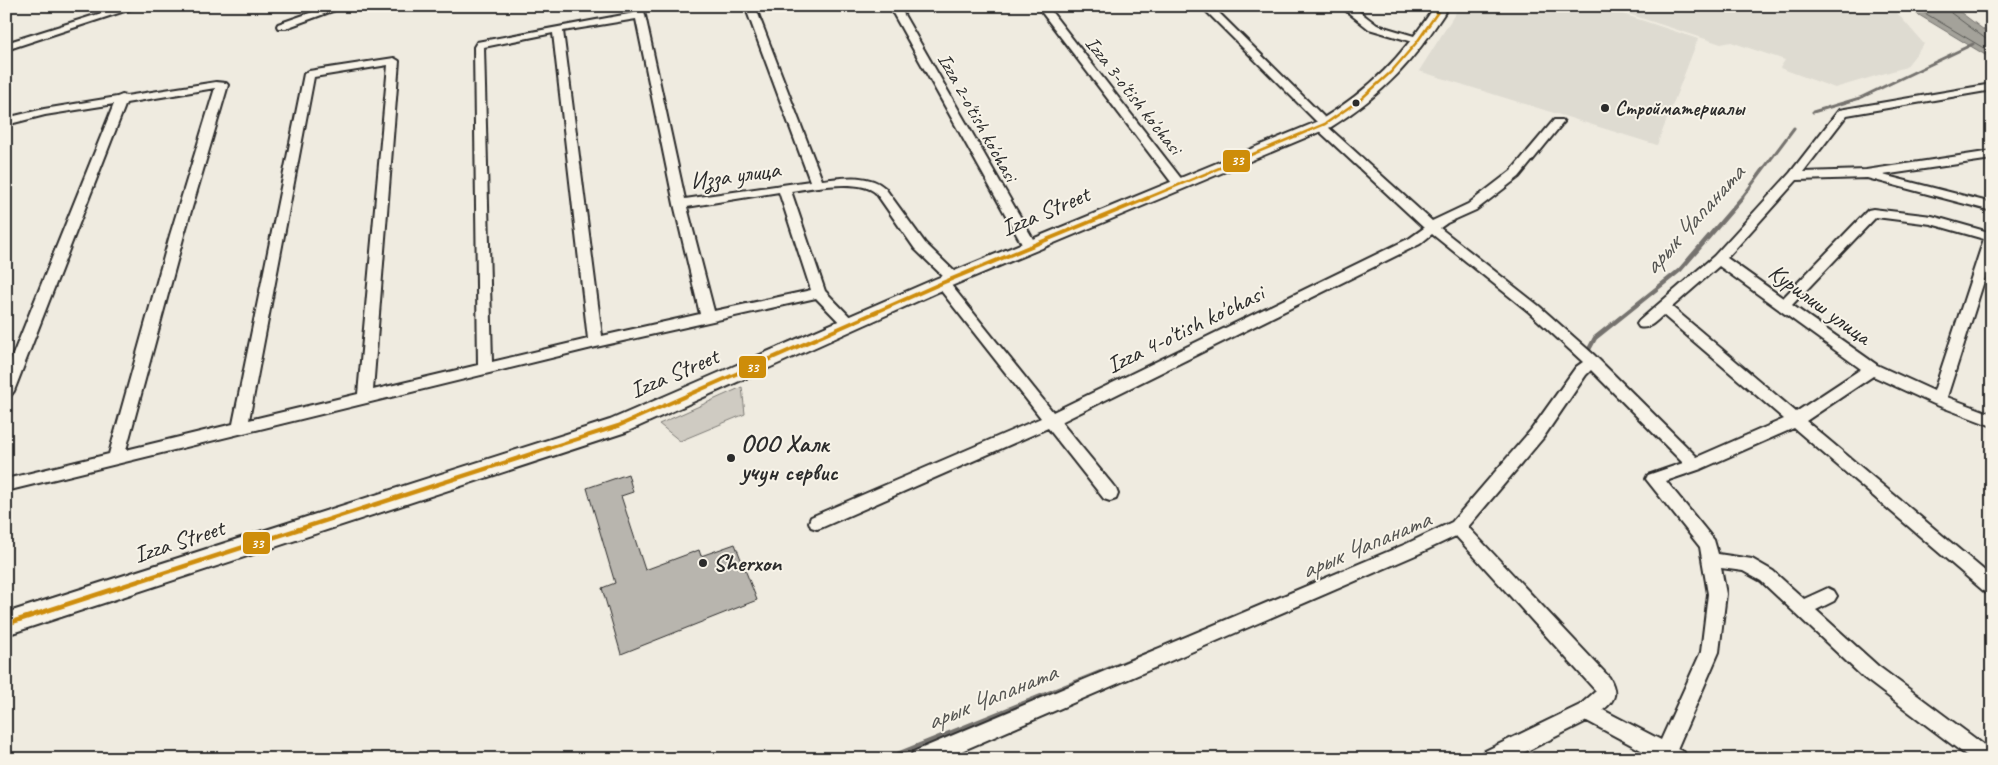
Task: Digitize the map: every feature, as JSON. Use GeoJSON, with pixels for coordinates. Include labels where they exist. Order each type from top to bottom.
{"type":"FeatureCollection","features":[{"type":"Feature","properties":{"kind":"main road","name":"Izza Street"},"geometry":{"type":"LineString","coordinates":[[6,624],[598,433],[850,325],[948,280],[1323,125],[1357,105],[1380,87],[1420,41],[1442,6]]}},
{"type":"Feature","properties":{"kind":"street"},"geometry":{"type":"LineString","coordinates":[[6,48],[136,6]]}},
{"type":"Feature","properties":{"kind":"street"},"geometry":{"type":"LineString","coordinates":[[282,26],[341,6]]}},
{"type":"Feature","properties":{"kind":"street"},"geometry":{"type":"LineString","coordinates":[[750,6],[817,184]]}},
{"type":"Feature","properties":{"kind":"street","name":"Izza 2-o'tish ko'chasi"},"geometry":{"type":"LineString","coordinates":[[894,6],[1030,246]]}},
{"type":"Feature","properties":{"kind":"street","name":"Izza 3-o'tish ko'chasi"},"geometry":{"type":"LineString","coordinates":[[1042,6],[1179,184]]}},
{"type":"Feature","properties":{"kind":"street"},"geometry":{"type":"LineString","coordinates":[[1206,6],[1323,125],[1431,227],[1534,309],[1591,360],[1695,465]]}},
{"type":"Feature","properties":{"kind":"street"},"geometry":{"type":"LineString","coordinates":[[1345,6],[1373,27],[1420,41]]}},
{"type":"Feature","properties":{"kind":"street"},"geometry":{"type":"LineString","coordinates":[[485,370],[480,46],[639,11]]}},
{"type":"Feature","properties":{"kind":"street","name":"Изза улица"},"geometry":{"type":"LineString","coordinates":[[639,11],[680,204],[817,184],[860,181],[874,184],[921,248],[948,280]]}},
{"type":"Feature","properties":{"kind":"street"},"geometry":{"type":"LineString","coordinates":[[558,30],[596,342]]}},
{"type":"Feature","properties":{"kind":"street"},"geometry":{"type":"LineString","coordinates":[[240,429],[309,74],[394,61],[365,399]]}},
{"type":"Feature","properties":{"kind":"street"},"geometry":{"type":"LineString","coordinates":[[6,122],[44,112],[122,98],[216,84],[222,85],[177,235],[115,460]]}},
{"type":"Feature","properties":{"kind":"street"},"geometry":{"type":"LineString","coordinates":[[1644,324],[1718,259],[1794,176],[1843,112],[1992,86]]}},
{"type":"Feature","properties":{"kind":"street"},"geometry":{"type":"LineString","coordinates":[[6,391],[122,98]]}},
{"type":"Feature","properties":{"kind":"street","name":"Izza 4-o'tish ko'chasi"},"geometry":{"type":"LineString","coordinates":[[817,522],[1053,419],[1415,241],[1431,227],[1472,207],[1515,174],[1558,122]]}},
{"type":"Feature","properties":{"kind":"street"},"geometry":{"type":"LineString","coordinates":[[1794,176],[1866,174],[1992,155]]}},
{"type":"Feature","properties":{"kind":"street"},"geometry":{"type":"LineString","coordinates":[[1866,174],[1992,207]]}},
{"type":"Feature","properties":{"kind":"street"},"geometry":{"type":"LineString","coordinates":[[784,189],[819,293],[850,325]]}},
{"type":"Feature","properties":{"kind":"street"},"geometry":{"type":"LineString","coordinates":[[680,204],[708,317]]}},
{"type":"Feature","properties":{"kind":"street"},"geometry":{"type":"LineString","coordinates":[[1784,305],[1873,213],[1932,220],[1991,237],[1939,400]]}},
{"type":"Feature","properties":{"kind":"street","name":"Курилиш улица"},"geometry":{"type":"LineString","coordinates":[[1711,560],[1708,545],[1654,479],[1695,465],[1794,421],[1872,369],[1718,259]]}},
{"type":"Feature","properties":{"kind":"street"},"geometry":{"type":"LineString","coordinates":[[948,280],[1110,494]]}},
{"type":"Feature","properties":{"kind":"street"},"geometry":{"type":"LineString","coordinates":[[6,486],[596,342],[819,293]]}},
{"type":"Feature","properties":{"kind":"street"},"geometry":{"type":"LineString","coordinates":[[1663,307],[1794,421],[1992,588]]}},
{"type":"Feature","properties":{"kind":"street"},"geometry":{"type":"LineString","coordinates":[[920,759],[1412,549],[1458,527],[1537,434],[1581,371],[1591,360]]}},
{"type":"Feature","properties":{"kind":"street"},"geometry":{"type":"LineString","coordinates":[[1872,369],[1939,400],[1992,420]]}},
{"type":"Feature","properties":{"kind":"street"},"geometry":{"type":"LineString","coordinates":[[1458,527],[1602,683],[1606,690],[1605,697],[1587,711],[1490,759]]}},
{"type":"Feature","properties":{"kind":"street"},"geometry":{"type":"LineString","coordinates":[[1587,711],[1668,757],[1710,652],[1717,594],[1711,560],[1746,564],[1767,576],[1871,672],[1987,759]]}},
{"type":"Feature","properties":{"kind":"street"},"geometry":{"type":"LineString","coordinates":[[1801,608],[1828,596]]}},
{"type":"Feature","properties":{"kind":"shaded area","name":"Стройматериалы"},"geometry":{"type":"Polygon","coordinates":[[[1460,6],[1599,6],[1698,39],[1657,145],[1419,71],[1460,6]]]}},
{"type":"Feature","properties":{"kind":"shaded area"},"geometry":{"type":"Polygon","coordinates":[[[1604,6],[1891,6],[1924,44],[1906,67],[1835,88],[1780,68],[1785,60],[1731,42],[1721,44],[1604,6]]]}},
{"type":"Feature","properties":{"kind":"shaded area"},"geometry":{"type":"Polygon","coordinates":[[[742,387],[745,414],[680,441],[659,424],[742,387]]]}},
{"type":"Feature","properties":{"kind":"water"},"geometry":{"type":"Polygon","coordinates":[[[1904,6],[1952,6],[1992,36],[1992,59],[1904,6]]]}},
{"type":"Feature","properties":{"kind":"building","name":"Sherxon"},"geometry":{"type":"Polygon","coordinates":[[[628,474],[633,492],[621,496],[645,570],[699,550],[701,556],[735,544],[757,600],[621,654],[602,588],[615,583],[587,488],[628,474]]]}},
{"type":"Feature","properties":{"kind":"waterway","name":"арык Чапаната"},"geometry":{"type":"LineString","coordinates":[[1813,112],[1860,98],[1973,44]]}},
{"type":"Feature","properties":{"kind":"waterway","name":"арык Чапаната"},"geometry":{"type":"LineString","coordinates":[[1741,199],[1794,128]]}},
{"type":"Feature","properties":{"kind":"waterway","name":"арык Чапаната"},"geometry":{"type":"LineString","coordinates":[[1579,368],[1595,338],[1680,270],[1742,198]]}},
{"type":"Feature","properties":{"kind":"waterway","name":"арык Чапаната"},"geometry":{"type":"LineString","coordinates":[[886,759],[1156,650]]}},
{"type":"Feature","properties":{"kind":"transit line","name":"33"},"geometry":{"type":"LineString","coordinates":[[6,624],[618,426],[942,283],[1325,124],[1361,99],[1391,72],[1417,42],[1442,6]]}},
{"type":"Feature","properties":{"kind":"place","name":"Стройматериалы"},"geometry":{"type":"Point","coordinates":[1605,108]}},
{"type":"Feature","properties":{"kind":"place","name":"ООО Халк учун сервис"},"geometry":{"type":"Point","coordinates":[731,458]}},
{"type":"Feature","properties":{"kind":"place","name":"Sherxon"},"geometry":{"type":"Point","coordinates":[703,563]}}]}
